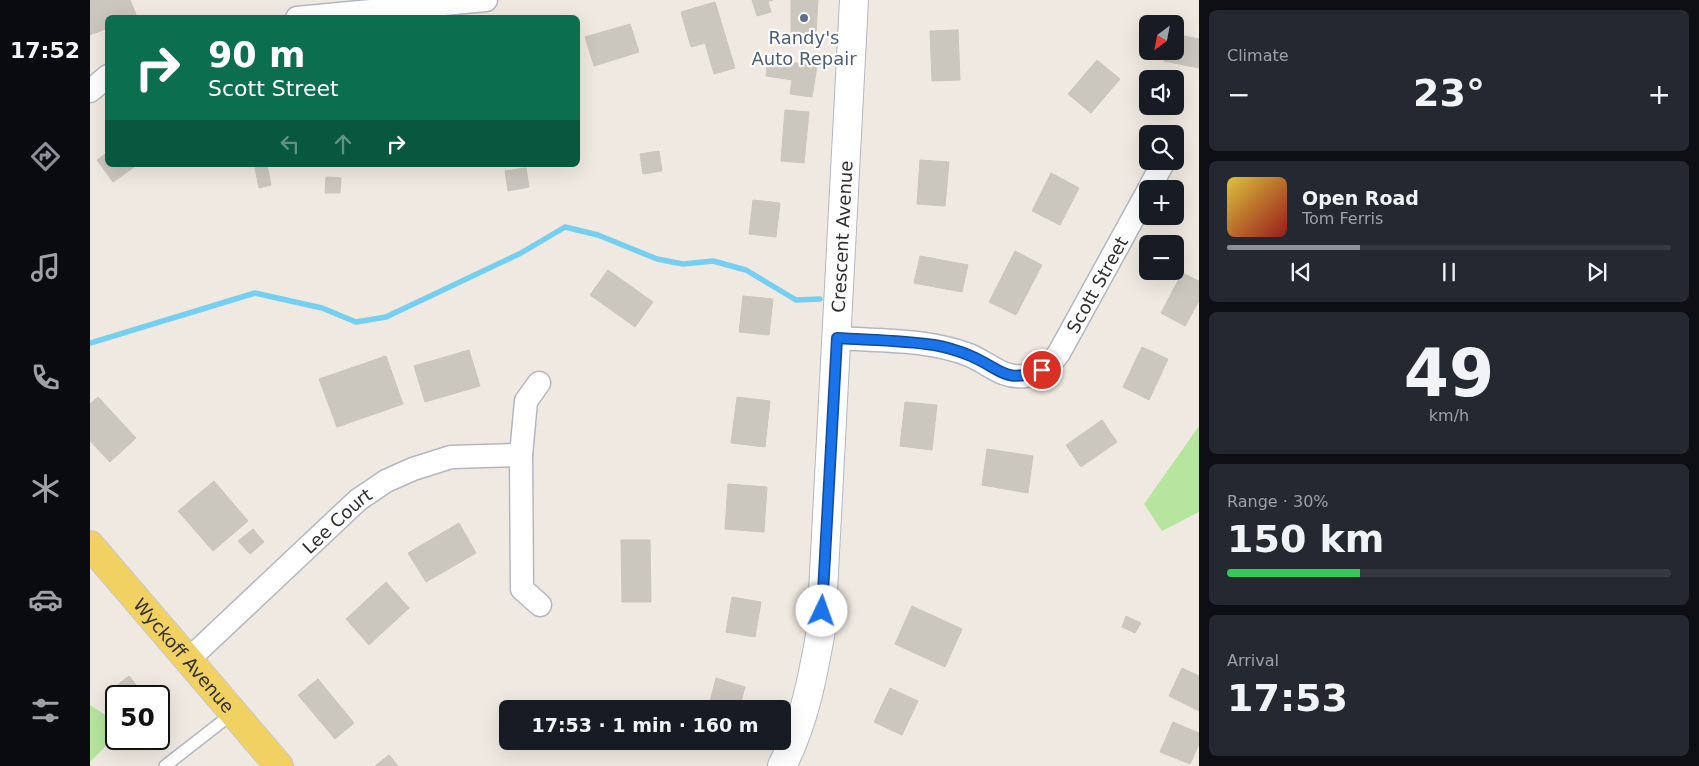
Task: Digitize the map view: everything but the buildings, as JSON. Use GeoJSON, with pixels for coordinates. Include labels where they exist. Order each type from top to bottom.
{"type":"FeatureCollection","features":[{"type":"Feature","properties":{"kind":"main road","name":"Crescent Avenue"},"geometry":{"type":"LineString","coordinates":[[782,766],[800,721],[814,673],[820,630],[854,0]]}},
{"type":"Feature","properties":{"kind":"main road","name":"Wyckoff Avenue"},"geometry":{"type":"LineString","coordinates":[[90,545],[279,766]]}},
{"type":"Feature","properties":{"kind":"street"},"geometry":{"type":"LineString","coordinates":[[328,15],[486,0]]}},
{"type":"Feature","properties":{"kind":"street"},"geometry":{"type":"LineString","coordinates":[[90,91],[105,78]]}},
{"type":"Feature","properties":{"kind":"street","name":"Scott Street"},"geometry":{"type":"LineString","coordinates":[[837,338],[933,345],[949,348],[972,356],[998,372],[1011,376],[1026,376],[1042,370],[1059,353],[1139,206]]}},
{"type":"Feature","properties":{"kind":"street"},"geometry":{"type":"LineString","coordinates":[[539,383],[526,400],[521,455],[522,589],[540,606]]}},
{"type":"Feature","properties":{"kind":"street","name":"Lee Court"},"geometry":{"type":"LineString","coordinates":[[188,660],[358,500],[386,481],[412,469],[451,458],[521,455]]}},
{"type":"Feature","properties":{"kind":"lane"},"geometry":{"type":"LineString","coordinates":[[165,766],[233,713]]}},
{"type":"Feature","properties":{"kind":"green space"},"geometry":{"type":"Polygon","coordinates":[[[1199,426],[1199,512],[1162,531],[1144,504],[1199,426]]]}},
{"type":"Feature","properties":{"kind":"green space"},"geometry":{"type":"Polygon","coordinates":[[[90,705],[105,715],[105,747],[90,762],[90,705]]]}},
{"type":"Feature","properties":{"kind":"waterway"},"geometry":{"type":"LineString","coordinates":[[90,343],[255,293],[322,308],[356,322],[386,317],[521,253],[565,227],[598,235],[657,259],[683,264],[713,261],[746,270],[796,300],[820,299]]}},
{"type":"Feature","properties":{"kind":"place","name":"Randy's Auto Repair"},"geometry":{"type":"Point","coordinates":[804,18]}},
{"type":"Feature","properties":{"kind":"route"},"geometry":{"type":"LineString","coordinates":[[822,611],[837,338],[933,345],[949,348],[972,356],[998,372],[1011,376],[1026,376],[1042,370]]}}]}
